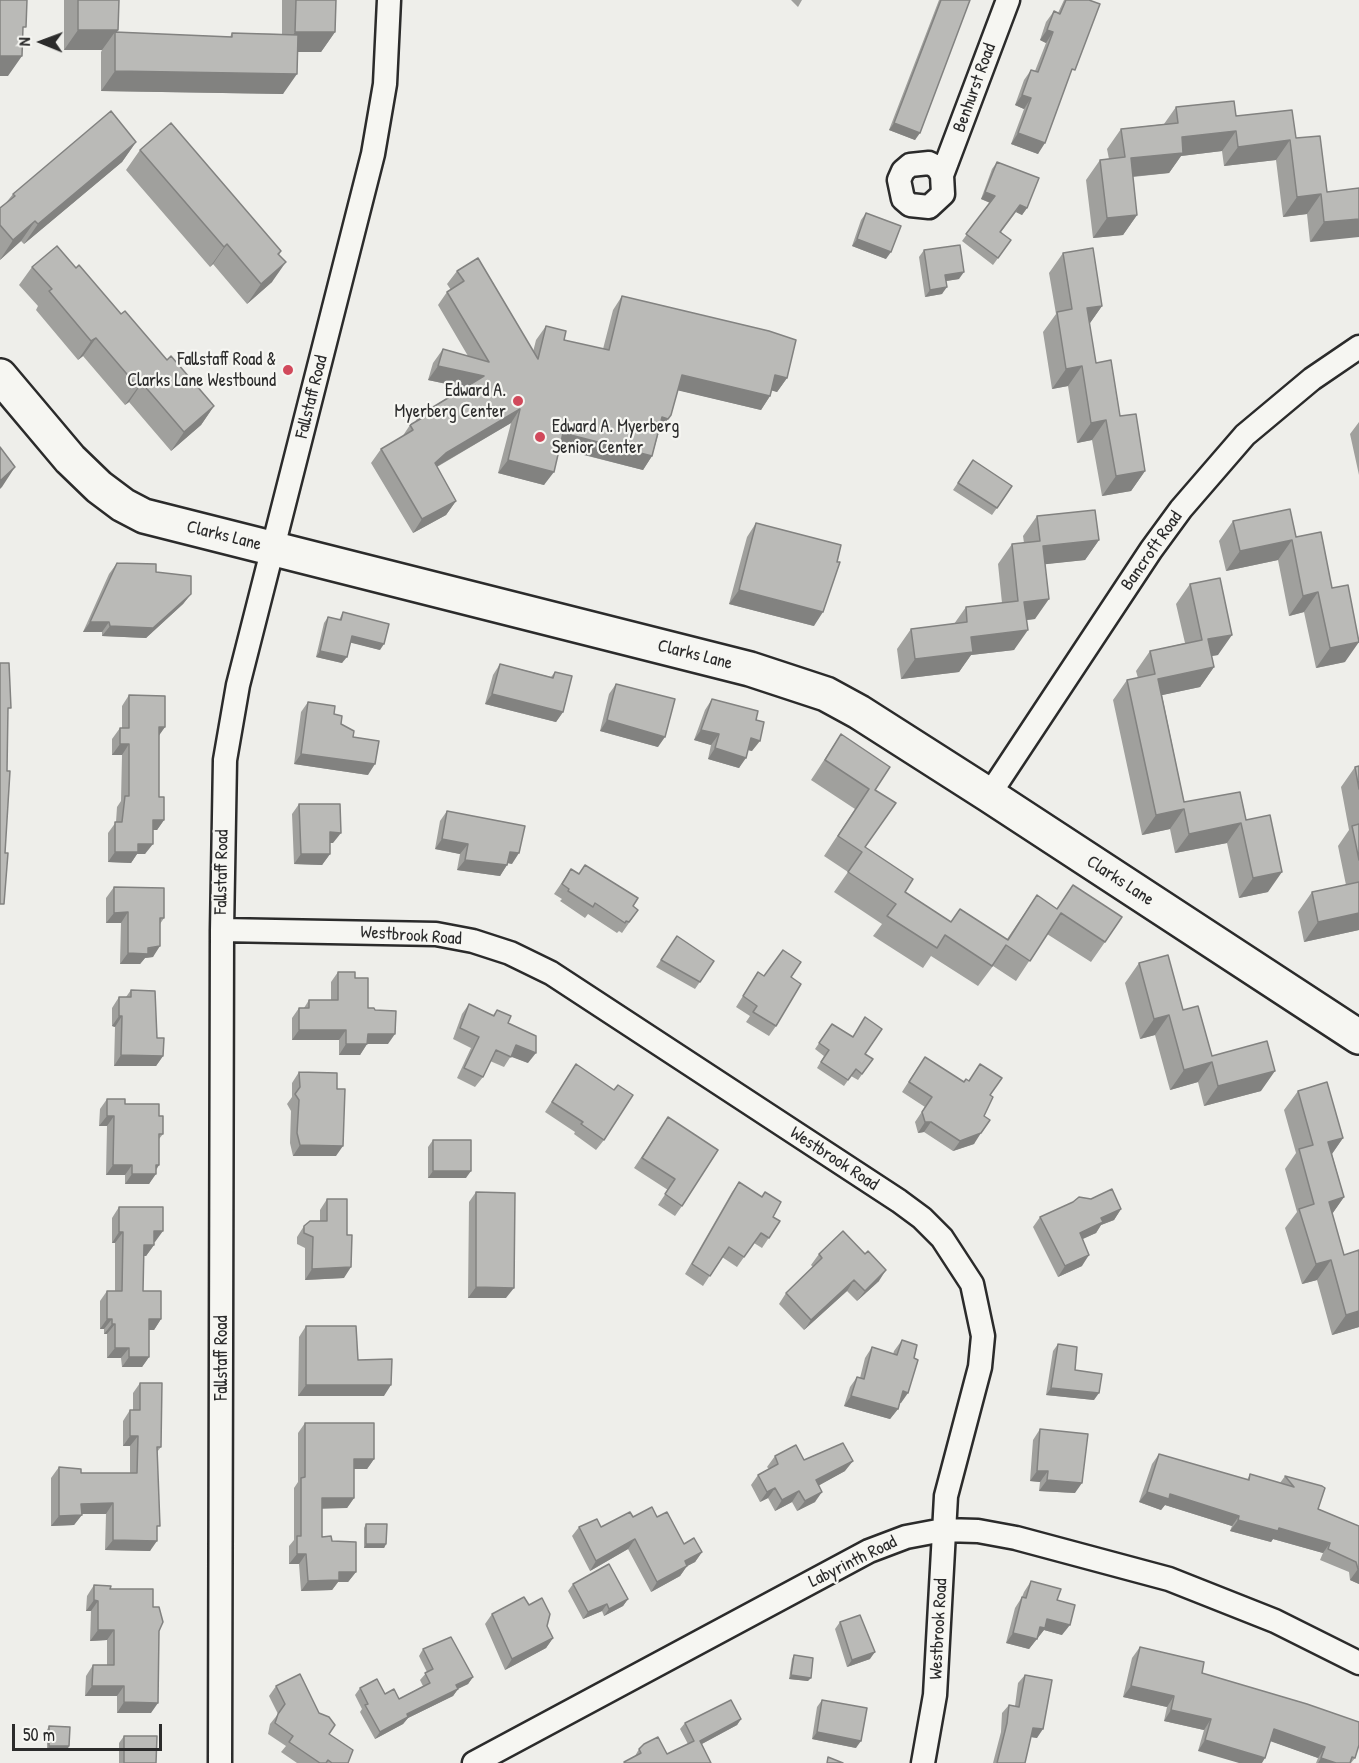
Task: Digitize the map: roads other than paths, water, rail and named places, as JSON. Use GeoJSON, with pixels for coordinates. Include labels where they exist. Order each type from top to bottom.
{"type":"FeatureCollection","features":[{"type":"Feature","properties":{"kind":"street","name":"Fallstaff Road"},"geometry":{"type":"LineString","coordinates":[[220,1763],[223,784],[228,733],[238,685],[373,154],[385,84],[389,0]]}},
{"type":"Feature","properties":{"kind":"street","name":"Benhurst Road"},"geometry":{"type":"LineString","coordinates":[[942,175],[1008,0]]}},
{"type":"Feature","properties":{"kind":"street","name":"Bancroft Road"},"geometry":{"type":"LineString","coordinates":[[989,795],[1144,560],[1181,509],[1245,435],[1312,379],[1359,347]]}},
{"type":"Feature","properties":{"kind":"street","name":"Clarks Lane"},"geometry":{"type":"LineString","coordinates":[[0,376],[70,459],[99,487],[123,505],[144,516],[793,682],[826,694],[859,712],[989,795],[1359,1037]]}},
{"type":"Feature","properties":{"kind":"street","name":"Westbrook Road"},"geometry":{"type":"LineString","coordinates":[[222,930],[436,934],[473,941],[510,953],[561,980],[922,1218],[942,1238],[972,1284],[983,1336],[980,1367],[952,1465],[943,1530],[935,1695],[923,1763]]}},
{"type":"Feature","properties":{"kind":"street","name":"Labyrinth Road"},"geometry":{"type":"LineString","coordinates":[[474,1763],[869,1551],[906,1537],[943,1530],[978,1531],[1016,1538],[1169,1579],[1264,1616],[1359,1663]]}},
{"type":"Feature","properties":{"kind":"place","name":"Fallstaff Road & Clarks Lane Westbound"},"geometry":{"type":"Point","coordinates":[288,370]}},
{"type":"Feature","properties":{"kind":"place","name":"Edward A. Myerberg Center"},"geometry":{"type":"Point","coordinates":[518,401]}},
{"type":"Feature","properties":{"kind":"place","name":"Edward A. Myerberg Senior Center"},"geometry":{"type":"Point","coordinates":[540,437]}}]}
